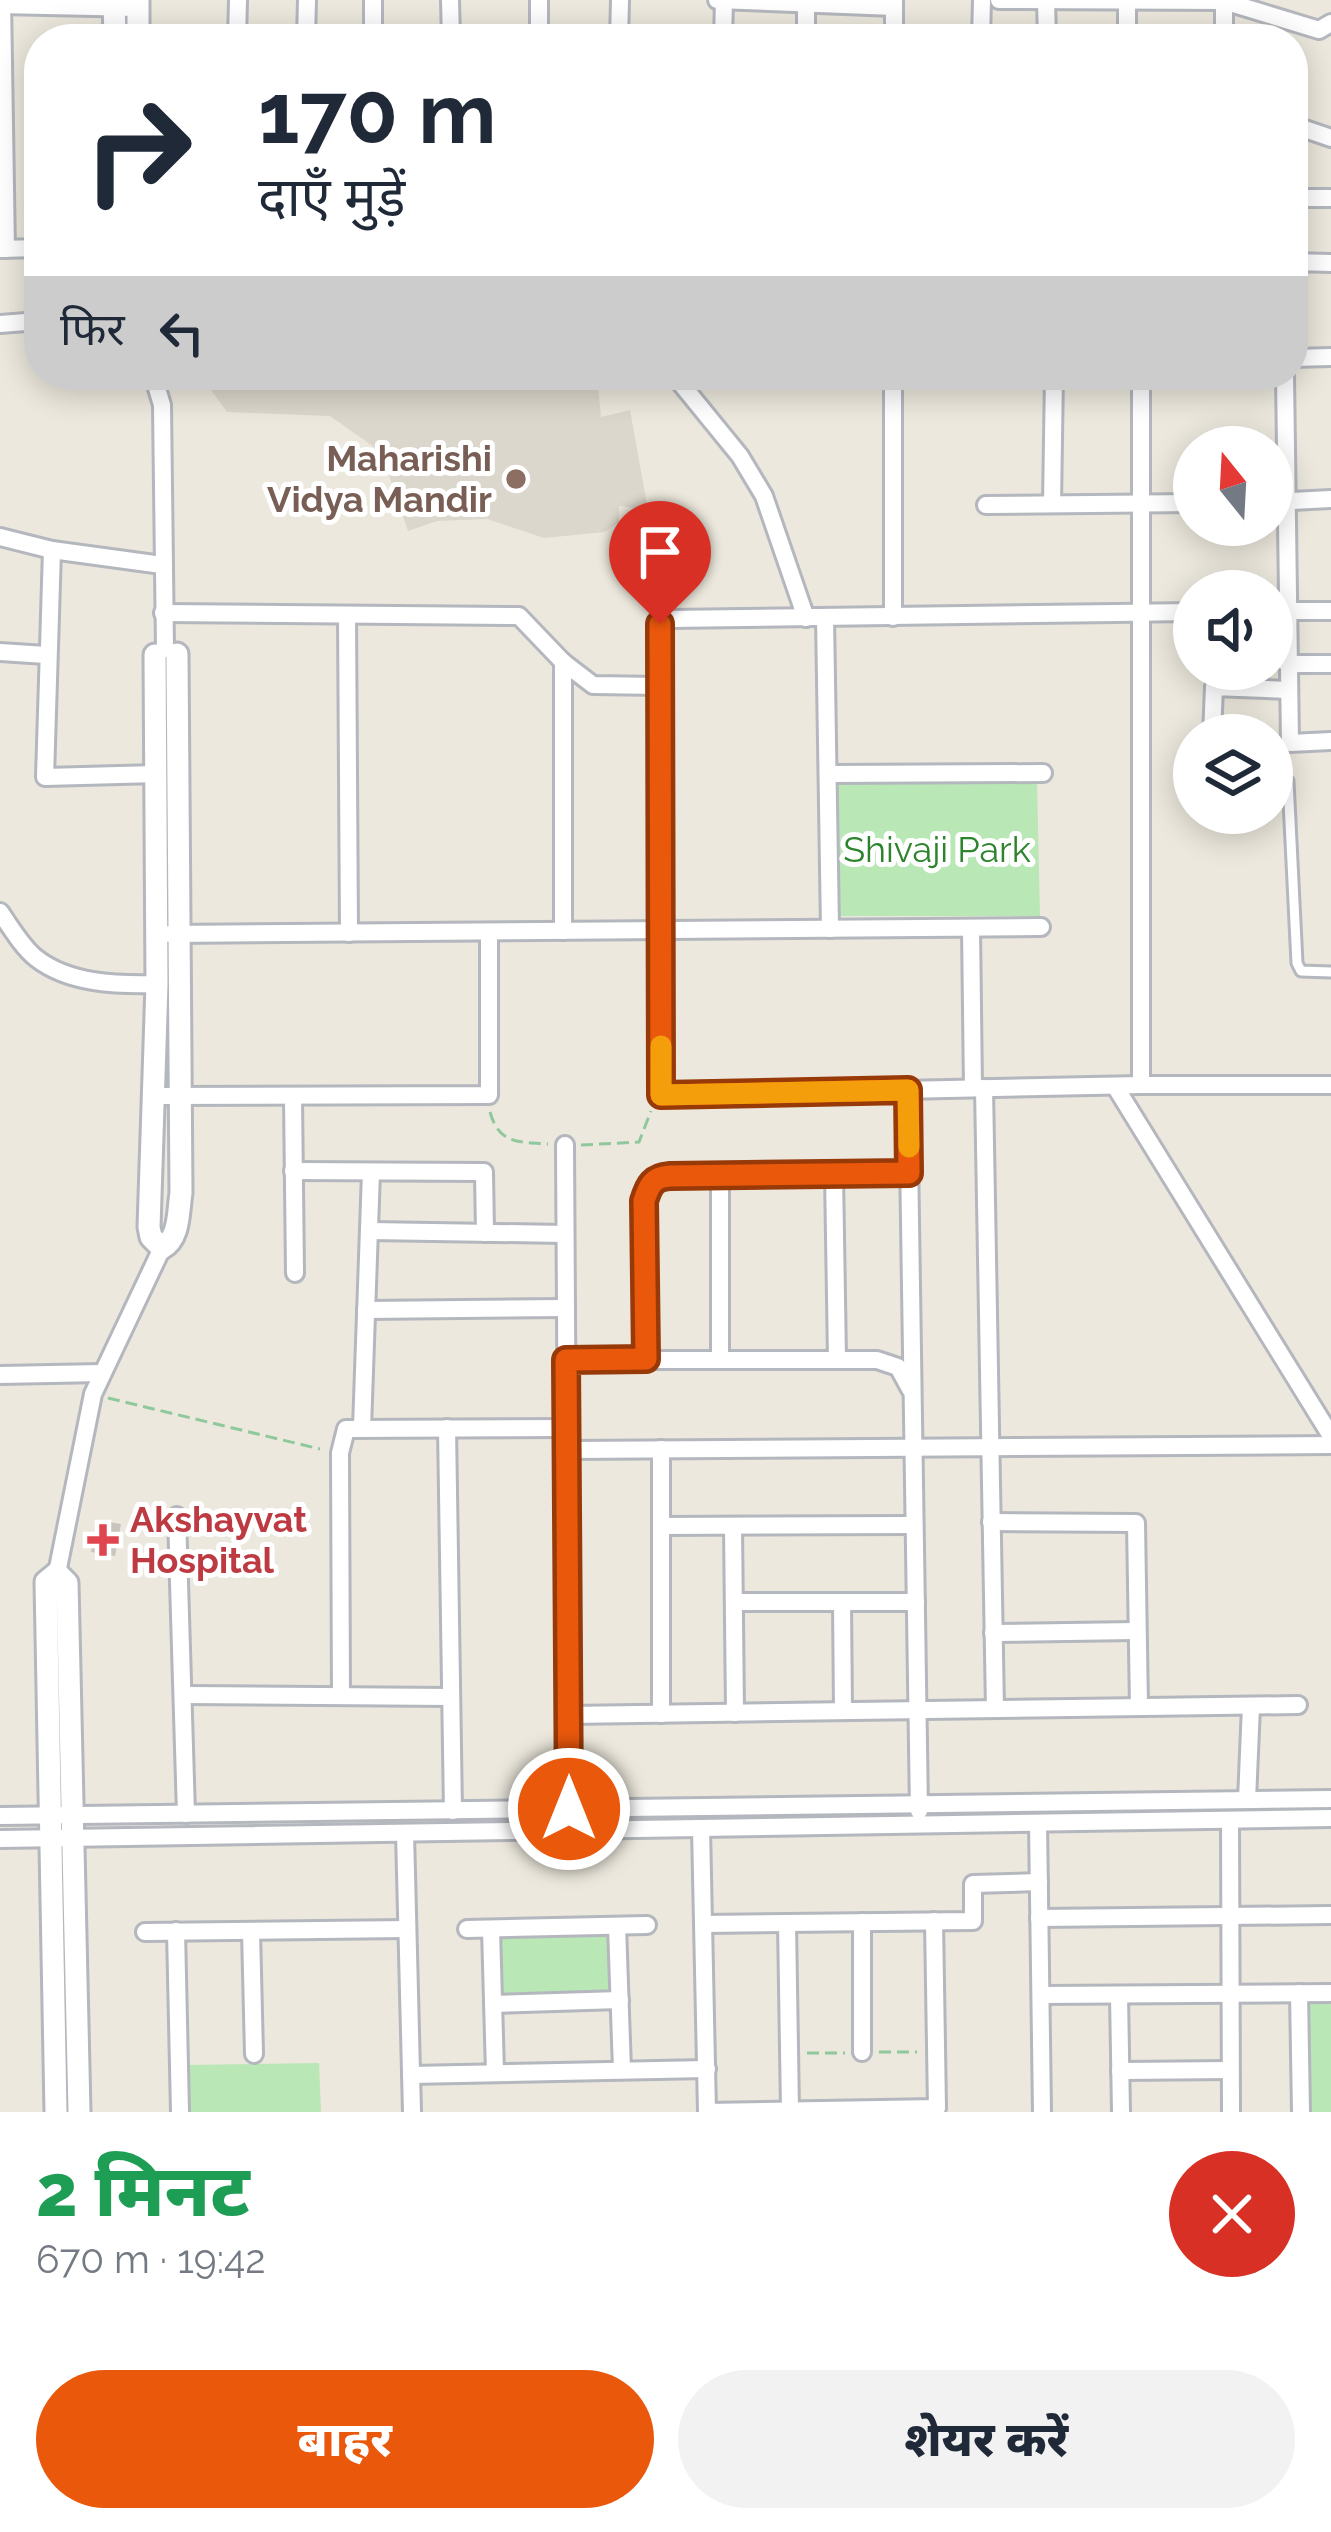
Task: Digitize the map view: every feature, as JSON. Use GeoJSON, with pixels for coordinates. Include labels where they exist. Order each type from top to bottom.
{"type":"FeatureCollection","features":[{"type":"Feature","properties":{"kind":"street"},"geometry":{"type":"LineString","coordinates":[[722,0],[894,3]]}},
{"type":"Feature","properties":{"kind":"street"},"geometry":{"type":"LineString","coordinates":[[999,0],[1224,1],[1306,24]]}},
{"type":"Feature","properties":{"kind":"street"},"geometry":{"type":"LineString","coordinates":[[3,249],[1,4],[139,4]]}},
{"type":"Feature","properties":{"kind":"street"},"geometry":{"type":"LineString","coordinates":[[806,4],[806,24]]}},
{"type":"Feature","properties":{"kind":"street"},"geometry":{"type":"LineString","coordinates":[[56,2112],[46,1582],[57,1574],[93,1394],[162,1248],[170,1244],[181,1193],[181,934],[163,614],[162,405],[158,390]]}},
{"type":"Feature","properties":{"kind":"street"},"geometry":{"type":"LineString","coordinates":[[686,390],[740,456],[764,496],[815,617],[828,774],[830,929]]}},
{"type":"Feature","properties":{"kind":"street"},"geometry":{"type":"LineString","coordinates":[[893,390],[893,617]]}},
{"type":"Feature","properties":{"kind":"street"},"geometry":{"type":"LineString","coordinates":[[1052,504],[1054,390]]}},
{"type":"Feature","properties":{"kind":"street"},"geometry":{"type":"LineString","coordinates":[[1141,390],[1141,1085]]}},
{"type":"Feature","properties":{"kind":"street"},"geometry":{"type":"LineString","coordinates":[[1283,426],[1284,390]]}},
{"type":"Feature","properties":{"kind":"street"},"geometry":{"type":"LineString","coordinates":[[1293,501],[1331,500]]}},
{"type":"Feature","properties":{"kind":"street"},"geometry":{"type":"LineString","coordinates":[[986,505],[1173,503]]}},
{"type":"Feature","properties":{"kind":"street"},"geometry":{"type":"LineString","coordinates":[[0,536],[52,550],[162,566]]}},
{"type":"Feature","properties":{"kind":"street"},"geometry":{"type":"LineString","coordinates":[[52,550],[45,777],[158,775]]}},
{"type":"Feature","properties":{"kind":"street"},"geometry":{"type":"LineString","coordinates":[[1293,611],[1331,610]]}},
{"type":"Feature","properties":{"kind":"street"},"geometry":{"type":"LineString","coordinates":[[1173,612],[668,619],[660,624],[661,1095],[1331,1085]]}},
{"type":"Feature","properties":{"kind":"street"},"geometry":{"type":"LineString","coordinates":[[163,614],[519,616],[592,685],[660,686]]}},
{"type":"Feature","properties":{"kind":"street"},"geometry":{"type":"LineString","coordinates":[[347,615],[349,932]]}},
{"type":"Feature","properties":{"kind":"street"},"geometry":{"type":"LineString","coordinates":[[0,652],[46,656]]}},
{"type":"Feature","properties":{"kind":"street"},"geometry":{"type":"LineString","coordinates":[[162,1248],[149,1227],[158,775],[166,653]]}},
{"type":"Feature","properties":{"kind":"street"},"geometry":{"type":"LineString","coordinates":[[563,662],[563,931]]}},
{"type":"Feature","properties":{"kind":"street"},"geometry":{"type":"LineString","coordinates":[[1293,664],[1331,664]]}},
{"type":"Feature","properties":{"kind":"street"},"geometry":{"type":"LineString","coordinates":[[1288,690],[1290,742],[1331,741]]}},
{"type":"Feature","properties":{"kind":"street"},"geometry":{"type":"LineString","coordinates":[[828,774],[1043,773]]}},
{"type":"Feature","properties":{"kind":"street"},"geometry":{"type":"LineString","coordinates":[[0,912],[35,957],[66,973],[111,985],[157,984]]}},
{"type":"Feature","properties":{"kind":"street"},"geometry":{"type":"LineString","coordinates":[[971,928],[995,1709]]}},
{"type":"Feature","properties":{"kind":"street"},"geometry":{"type":"LineString","coordinates":[[157,934],[1041,928]]}},
{"type":"Feature","properties":{"kind":"street"},"geometry":{"type":"LineString","coordinates":[[155,1096],[489,1095],[489,932]]}},
{"type":"Feature","properties":{"kind":"street"},"geometry":{"type":"LineString","coordinates":[[1114,1085],[1331,1436]]}},
{"type":"Feature","properties":{"kind":"street"},"geometry":{"type":"LineString","coordinates":[[908,1090],[919,1824]]}},
{"type":"Feature","properties":{"kind":"street"},"geometry":{"type":"LineString","coordinates":[[292,1097],[295,1274]]}},
{"type":"Feature","properties":{"kind":"street"},"geometry":{"type":"LineString","coordinates":[[565,1145],[569,1809]]}},
{"type":"Feature","properties":{"kind":"street"},"geometry":{"type":"LineString","coordinates":[[293,1171],[484,1172],[484,1233]]}},
{"type":"Feature","properties":{"kind":"street"},"geometry":{"type":"LineString","coordinates":[[362,1428],[370,1172]]}},
{"type":"Feature","properties":{"kind":"street"},"geometry":{"type":"LineString","coordinates":[[646,1359],[644,1201],[649,1186],[661,1177],[909,1173]]}},
{"type":"Feature","properties":{"kind":"street"},"geometry":{"type":"LineString","coordinates":[[834,1174],[837,1359]]}},
{"type":"Feature","properties":{"kind":"street"},"geometry":{"type":"LineString","coordinates":[[720,1175],[720,1359]]}},
{"type":"Feature","properties":{"kind":"street"},"geometry":{"type":"LineString","coordinates":[[370,1231],[565,1234]]}},
{"type":"Feature","properties":{"kind":"street"},"geometry":{"type":"LineString","coordinates":[[366,1310],[566,1308]]}},
{"type":"Feature","properties":{"kind":"street"},"geometry":{"type":"LineString","coordinates":[[566,1360],[892,1363],[903,1374],[912,1396]]}},
{"type":"Feature","properties":{"kind":"street"},"geometry":{"type":"LineString","coordinates":[[0,1375],[102,1373]]}},
{"type":"Feature","properties":{"kind":"street"},"geometry":{"type":"LineString","coordinates":[[446,1428],[453,1810]]}},
{"type":"Feature","properties":{"kind":"street"},"geometry":{"type":"LineString","coordinates":[[340,1696],[340,1453],[346,1430],[566,1428]]}},
{"type":"Feature","properties":{"kind":"street"},"geometry":{"type":"LineString","coordinates":[[566,1450],[1331,1445]]}},
{"type":"Feature","properties":{"kind":"street"},"geometry":{"type":"LineString","coordinates":[[661,1449],[661,1714]]}},
{"type":"Feature","properties":{"kind":"street"},"geometry":{"type":"LineString","coordinates":[[178,1516],[186,1814]]}},
{"type":"Feature","properties":{"kind":"street"},"geometry":{"type":"LineString","coordinates":[[991,1522],[1136,1522],[1138,1707]]}},
{"type":"Feature","properties":{"kind":"street"},"geometry":{"type":"LineString","coordinates":[[661,1526],[914,1525]]}},
{"type":"Feature","properties":{"kind":"street"},"geometry":{"type":"LineString","coordinates":[[733,1526],[735,1713]]}},
{"type":"Feature","properties":{"kind":"street"},"geometry":{"type":"LineString","coordinates":[[57,1574],[67,1583],[79,2112]]}},
{"type":"Feature","properties":{"kind":"street"},"geometry":{"type":"LineString","coordinates":[[734,1602],[916,1602]]}},
{"type":"Feature","properties":{"kind":"street"},"geometry":{"type":"LineString","coordinates":[[842,1602],[843,1711]]}},
{"type":"Feature","properties":{"kind":"street"},"geometry":{"type":"LineString","coordinates":[[994,1633],[1136,1631]]}},
{"type":"Feature","properties":{"kind":"street"},"geometry":{"type":"LineString","coordinates":[[185,1695],[451,1696]]}},
{"type":"Feature","properties":{"kind":"street"},"geometry":{"type":"LineString","coordinates":[[568,1715],[1298,1705]]}},
{"type":"Feature","properties":{"kind":"street"},"geometry":{"type":"LineString","coordinates":[[1247,1800],[1251,1706]]}},
{"type":"Feature","properties":{"kind":"street"},"geometry":{"type":"LineString","coordinates":[[74,1827],[186,1814],[1331,1799]]}},
{"type":"Feature","properties":{"kind":"street"},"geometry":{"type":"LineString","coordinates":[[0,1816],[50,1827],[404,1832],[1331,1818]]}},
{"type":"Feature","properties":{"kind":"street"},"geometry":{"type":"LineString","coordinates":[[1230,1820],[1231,2112]]}},
{"type":"Feature","properties":{"kind":"street"},"geometry":{"type":"LineString","coordinates":[[1038,1822],[1042,2112]]}},
{"type":"Feature","properties":{"kind":"street"},"geometry":{"type":"LineString","coordinates":[[0,1839],[50,1827]]}},
{"type":"Feature","properties":{"kind":"street"},"geometry":{"type":"LineString","coordinates":[[701,1828],[707,2112],[937,2108],[934,1921]]}},
{"type":"Feature","properties":{"kind":"street"},"geometry":{"type":"LineString","coordinates":[[404,1832],[412,2112]]}},
{"type":"Feature","properties":{"kind":"street"},"geometry":{"type":"LineString","coordinates":[[704,1924],[973,1921],[973,1884],[1039,1882]]}},
{"type":"Feature","properties":{"kind":"street"},"geometry":{"type":"LineString","coordinates":[[1040,1918],[1331,1915]]}},
{"type":"Feature","properties":{"kind":"street"},"geometry":{"type":"LineString","coordinates":[[862,1922],[862,2052]]}},
{"type":"Feature","properties":{"kind":"street"},"geometry":{"type":"LineString","coordinates":[[787,1923],[790,2110]]}},
{"type":"Feature","properties":{"kind":"street"},"geometry":{"type":"LineString","coordinates":[[467,1929],[647,1925]]}},
{"type":"Feature","properties":{"kind":"street"},"geometry":{"type":"LineString","coordinates":[[617,1926],[622,2070]]}},
{"type":"Feature","properties":{"kind":"street"},"geometry":{"type":"LineString","coordinates":[[145,1932],[407,1929]]}},
{"type":"Feature","properties":{"kind":"street"},"geometry":{"type":"LineString","coordinates":[[491,1929],[495,2073]]}},
{"type":"Feature","properties":{"kind":"street"},"geometry":{"type":"LineString","coordinates":[[251,1930],[254,2054]]}},
{"type":"Feature","properties":{"kind":"street"},"geometry":{"type":"LineString","coordinates":[[176,1931],[180,2112]]}},
{"type":"Feature","properties":{"kind":"street"},"geometry":{"type":"LineString","coordinates":[[1299,1993],[1301,2112]]}},
{"type":"Feature","properties":{"kind":"street"},"geometry":{"type":"LineString","coordinates":[[1041,1995],[1331,1993]]}},
{"type":"Feature","properties":{"kind":"street"},"geometry":{"type":"LineString","coordinates":[[1119,1995],[1121,2112]]}},
{"type":"Feature","properties":{"kind":"street"},"geometry":{"type":"LineString","coordinates":[[493,2004],[620,2000]]}},
{"type":"Feature","properties":{"kind":"street"},"geometry":{"type":"LineString","coordinates":[[411,2075],[707,2069]]}},
{"type":"Feature","properties":{"kind":"street"},"geometry":{"type":"LineString","coordinates":[[1120,2071],[1231,2070]]}},
{"type":"Feature","properties":{"kind":"lane"},"geometry":{"type":"LineString","coordinates":[[1291,834],[1297,963],[1301,971],[1331,972]]}},
{"type":"Feature","properties":{"kind":"path"},"geometry":{"type":"LineString","coordinates":[[489,1095],[494,1124],[507,1140],[565,1145],[639,1142],[653,1102],[661,1095]]}},
{"type":"Feature","properties":{"kind":"path"},"geometry":{"type":"LineString","coordinates":[[93,1394],[340,1453]]}},
{"type":"Feature","properties":{"kind":"shaded area","name":"Maharishi Vidya Mandir"},"geometry":{"type":"Polygon","coordinates":[[[211,390],[598,390],[601,417],[630,410],[648,510],[619,506],[619,522],[605,532],[544,538],[487,519],[437,521],[408,531],[381,452],[330,416],[227,412],[211,390]]]}},
{"type":"Feature","properties":{"kind":"green space","name":"Shivaji Park"},"geometry":{"type":"Polygon","coordinates":[[[1037,781],[1040,916],[837,916],[835,783],[1037,781]]]}},
{"type":"Feature","properties":{"kind":"green space"},"geometry":{"type":"Polygon","coordinates":[[[612,1933],[613,1997],[500,2000],[499,1935],[612,1933]]]}},
{"type":"Feature","properties":{"kind":"green space"},"geometry":{"type":"Polygon","coordinates":[[[1331,2003],[1331,2112],[1310,2112],[1308,2004],[1331,2003]]]}},
{"type":"Feature","properties":{"kind":"green space"},"geometry":{"type":"Polygon","coordinates":[[[319,2063],[321,2112],[187,2112],[186,2065],[319,2063]]]}},
{"type":"Feature","properties":{"kind":"building"},"geometry":{"type":"Polygon","coordinates":[[[97,1520],[121,1524],[115,1556],[91,1552],[97,1520]]]}},
{"type":"Feature","properties":{"kind":"slow traffic"},"geometry":{"type":"LineString","coordinates":[[661,1046],[661,1095],[908,1090],[909,1147]]}},
{"type":"Feature","properties":{"kind":"place","name":"Maharishi Vidya Mandir"},"geometry":{"type":"Point","coordinates":[516,479]}},
{"type":"Feature","properties":{"kind":"place","name":"Akshayvat Hospital"},"geometry":{"type":"Point","coordinates":[103,1540]}},
{"type":"Feature","properties":{"kind":"route"},"geometry":{"type":"LineString","coordinates":[[569,1809],[566,1360],[646,1359],[644,1201],[649,1186],[670,1176],[909,1173],[908,1090],[661,1095],[660,624]]}}]}
